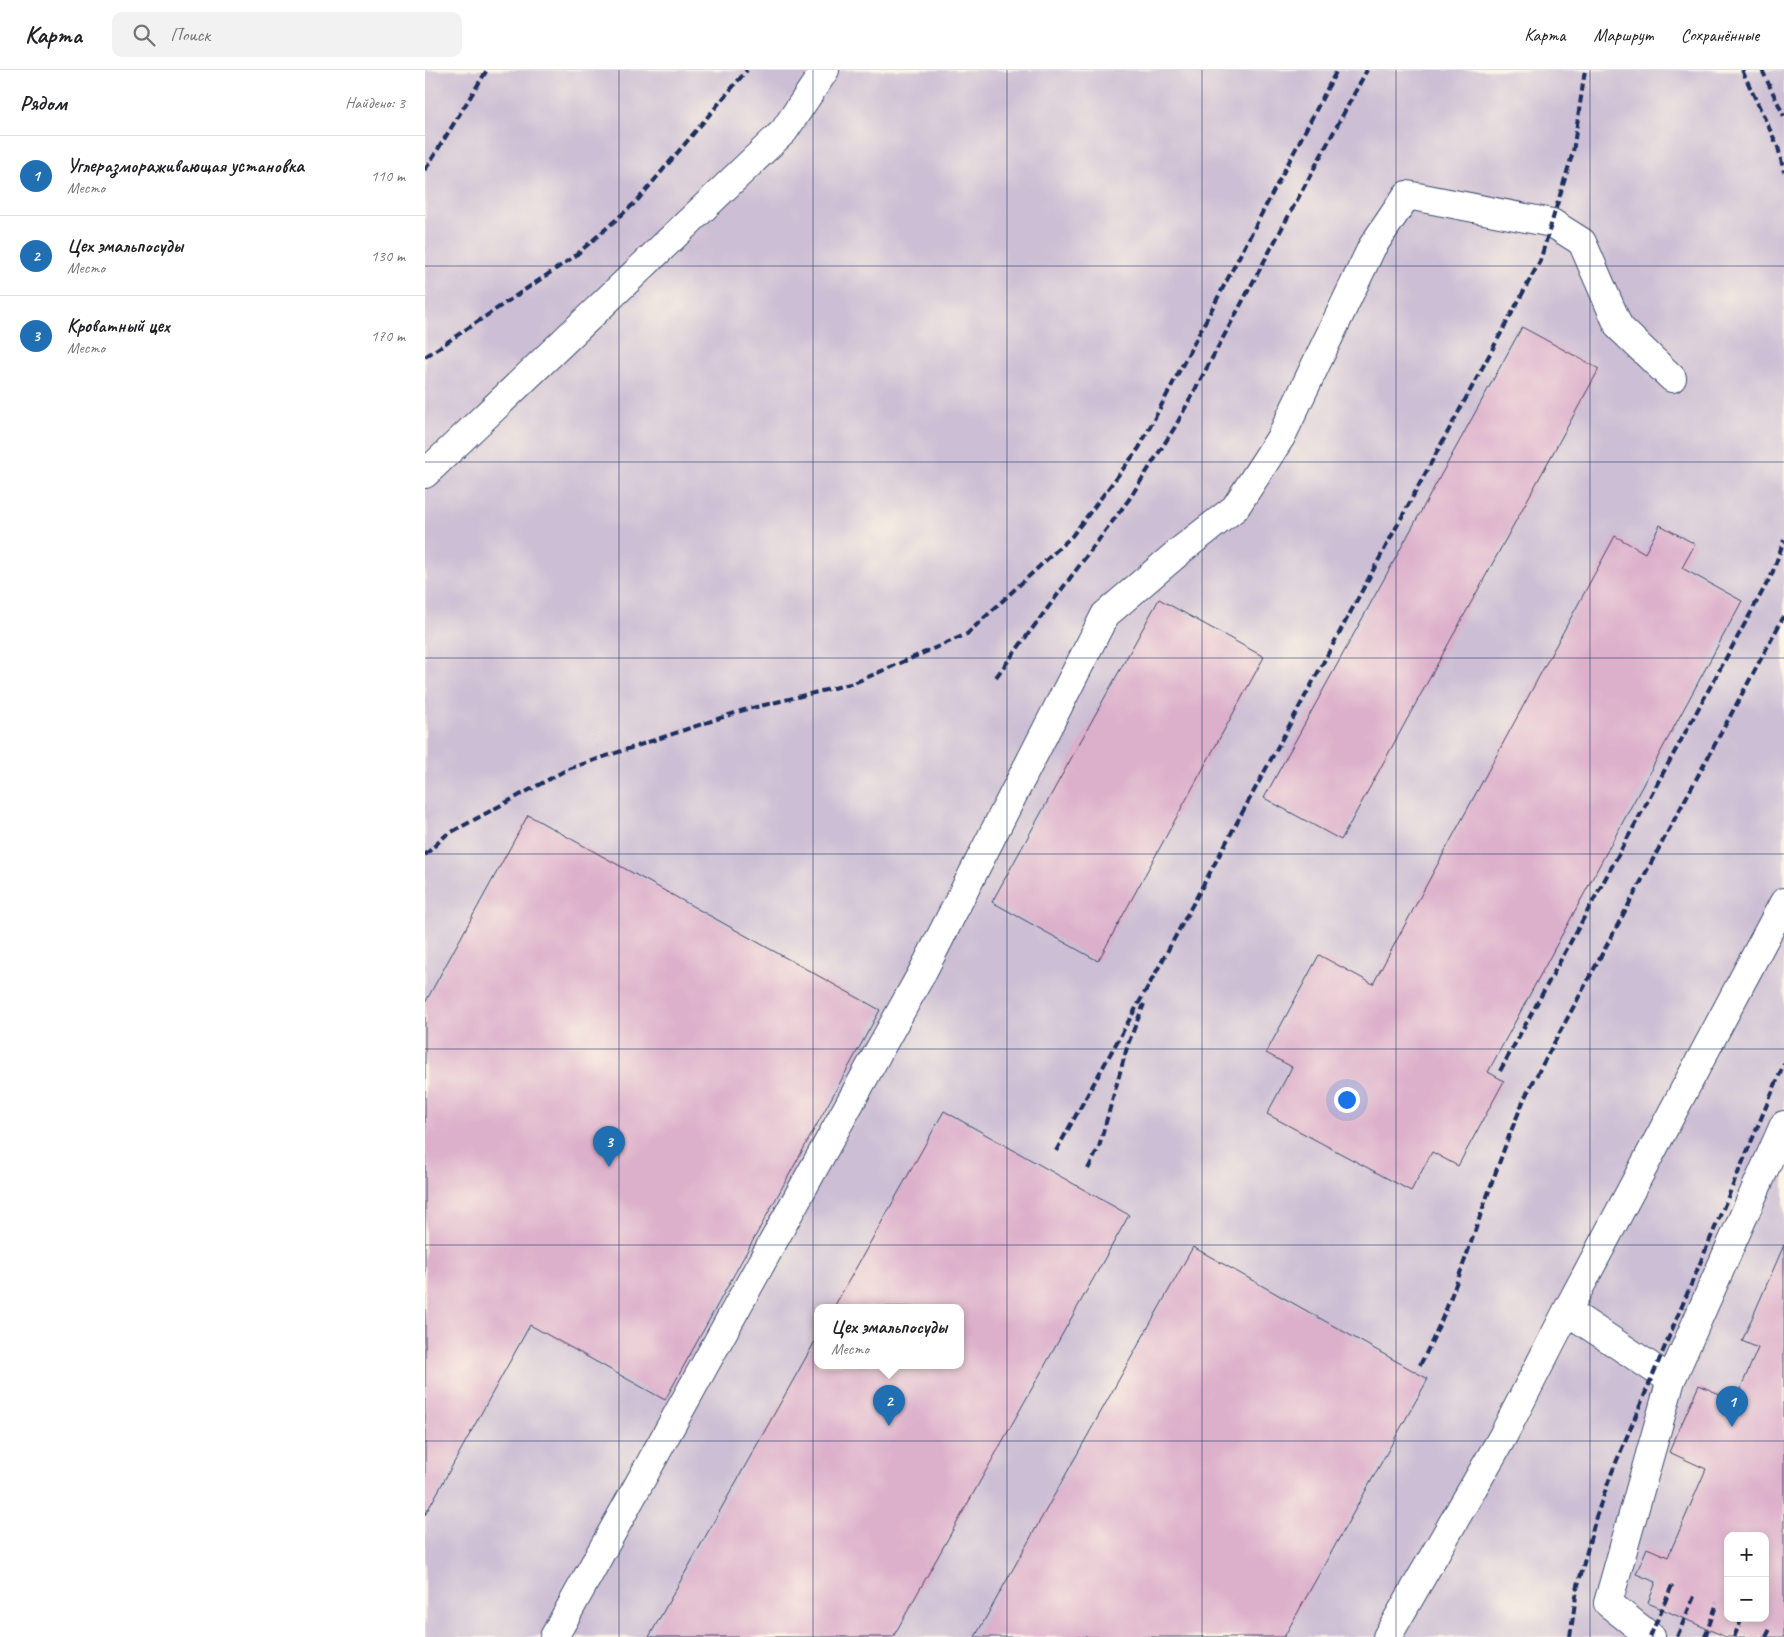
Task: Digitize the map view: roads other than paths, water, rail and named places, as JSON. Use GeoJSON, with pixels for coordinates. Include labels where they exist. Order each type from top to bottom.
{"type":"FeatureCollection","features":[{"type":"Feature","properties":{"kind":"lane"},"geometry":{"type":"LineString","coordinates":[[425,474],[784,131],[825,70]]}},
{"type":"Feature","properties":{"kind":"lane"},"geometry":{"type":"LineString","coordinates":[[554,1637],[922,973],[1105,616],[1181,550],[1235,508],[1281,437],[1372,248],[1407,195],[1552,224],[1582,242],[1619,327],[1672,378]]}},
{"type":"Feature","properties":{"kind":"lane"},"geometry":{"type":"LineString","coordinates":[[1387,1637],[1503,1436],[1567,1311],[1784,902]]}},
{"type":"Feature","properties":{"kind":"lane"},"geometry":{"type":"LineString","coordinates":[[1651,1637],[1608,1603],[1671,1380],[1784,1125]]}},
{"type":"Feature","properties":{"kind":"lane"},"geometry":{"type":"LineString","coordinates":[[1567,1311],[1671,1380]]}},
{"type":"Feature","properties":{"kind":"railway"},"geometry":{"type":"LineString","coordinates":[[425,170],[487,70]]}},
{"type":"Feature","properties":{"kind":"railway"},"geometry":{"type":"LineString","coordinates":[[425,357],[575,256],[636,202],[747,70]]}},
{"type":"Feature","properties":{"kind":"railway"},"geometry":{"type":"LineString","coordinates":[[425,855],[446,835],[568,769],[744,710],[854,683],[967,634],[1072,536],[1139,448],[1337,70]]}},
{"type":"Feature","properties":{"kind":"railway"},"geometry":{"type":"LineString","coordinates":[[996,677],[1130,498],[1175,427],[1367,70]]}},
{"type":"Feature","properties":{"kind":"railway"},"geometry":{"type":"LineString","coordinates":[[1056,1151],[1160,965],[1540,261],[1573,152],[1585,70]]}},
{"type":"Feature","properties":{"kind":"railway"},"geometry":{"type":"LineString","coordinates":[[1742,70],[1778,147],[1784,172]]}},
{"type":"Feature","properties":{"kind":"railway"},"geometry":{"type":"LineString","coordinates":[[1762,70],[1784,116]]}},
{"type":"Feature","properties":{"kind":"railway"},"geometry":{"type":"LineString","coordinates":[[1500,1071],[1772,574],[1784,540]]}},
{"type":"Feature","properties":{"kind":"railway"},"geometry":{"type":"LineString","coordinates":[[1420,1365],[1444,1314],[1525,1097],[1784,616]]}},
{"type":"Feature","properties":{"kind":"railway"},"geometry":{"type":"LineString","coordinates":[[1088,1169],[1099,1147],[1128,1044],[1144,1004]]}},
{"type":"Feature","properties":{"kind":"railway"},"geometry":{"type":"LineString","coordinates":[[1570,1637],[1577,1589],[1596,1517],[1612,1472],[1784,1064]]}},
{"type":"Feature","properties":{"kind":"railway"},"geometry":{"type":"LineString","coordinates":[[1650,1637],[1673,1583]]}},
{"type":"Feature","properties":{"kind":"railway"},"geometry":{"type":"LineString","coordinates":[[1677,1637],[1695,1594]]}},
{"type":"Feature","properties":{"kind":"railway"},"geometry":{"type":"LineString","coordinates":[[1705,1637],[1717,1603]]}},
{"type":"Feature","properties":{"kind":"railway"},"geometry":{"type":"LineString","coordinates":[[1734,1637],[1740,1622]]}},
{"type":"Feature","properties":{"kind":"railway"},"geometry":{"type":"LineString","coordinates":[[1766,1637],[1771,1627]]}},
{"type":"Feature","properties":{"kind":"place","name":"Кроватный цех"},"geometry":{"type":"Point","coordinates":[609,1167]}},
{"type":"Feature","properties":{"kind":"place","name":"Цех эмальпосуды"},"geometry":{"type":"Point","coordinates":[889,1426]}},
{"type":"Feature","properties":{"kind":"place","name":"Углеразмораживающая установка"},"geometry":{"type":"Point","coordinates":[1732,1427]}}]}
